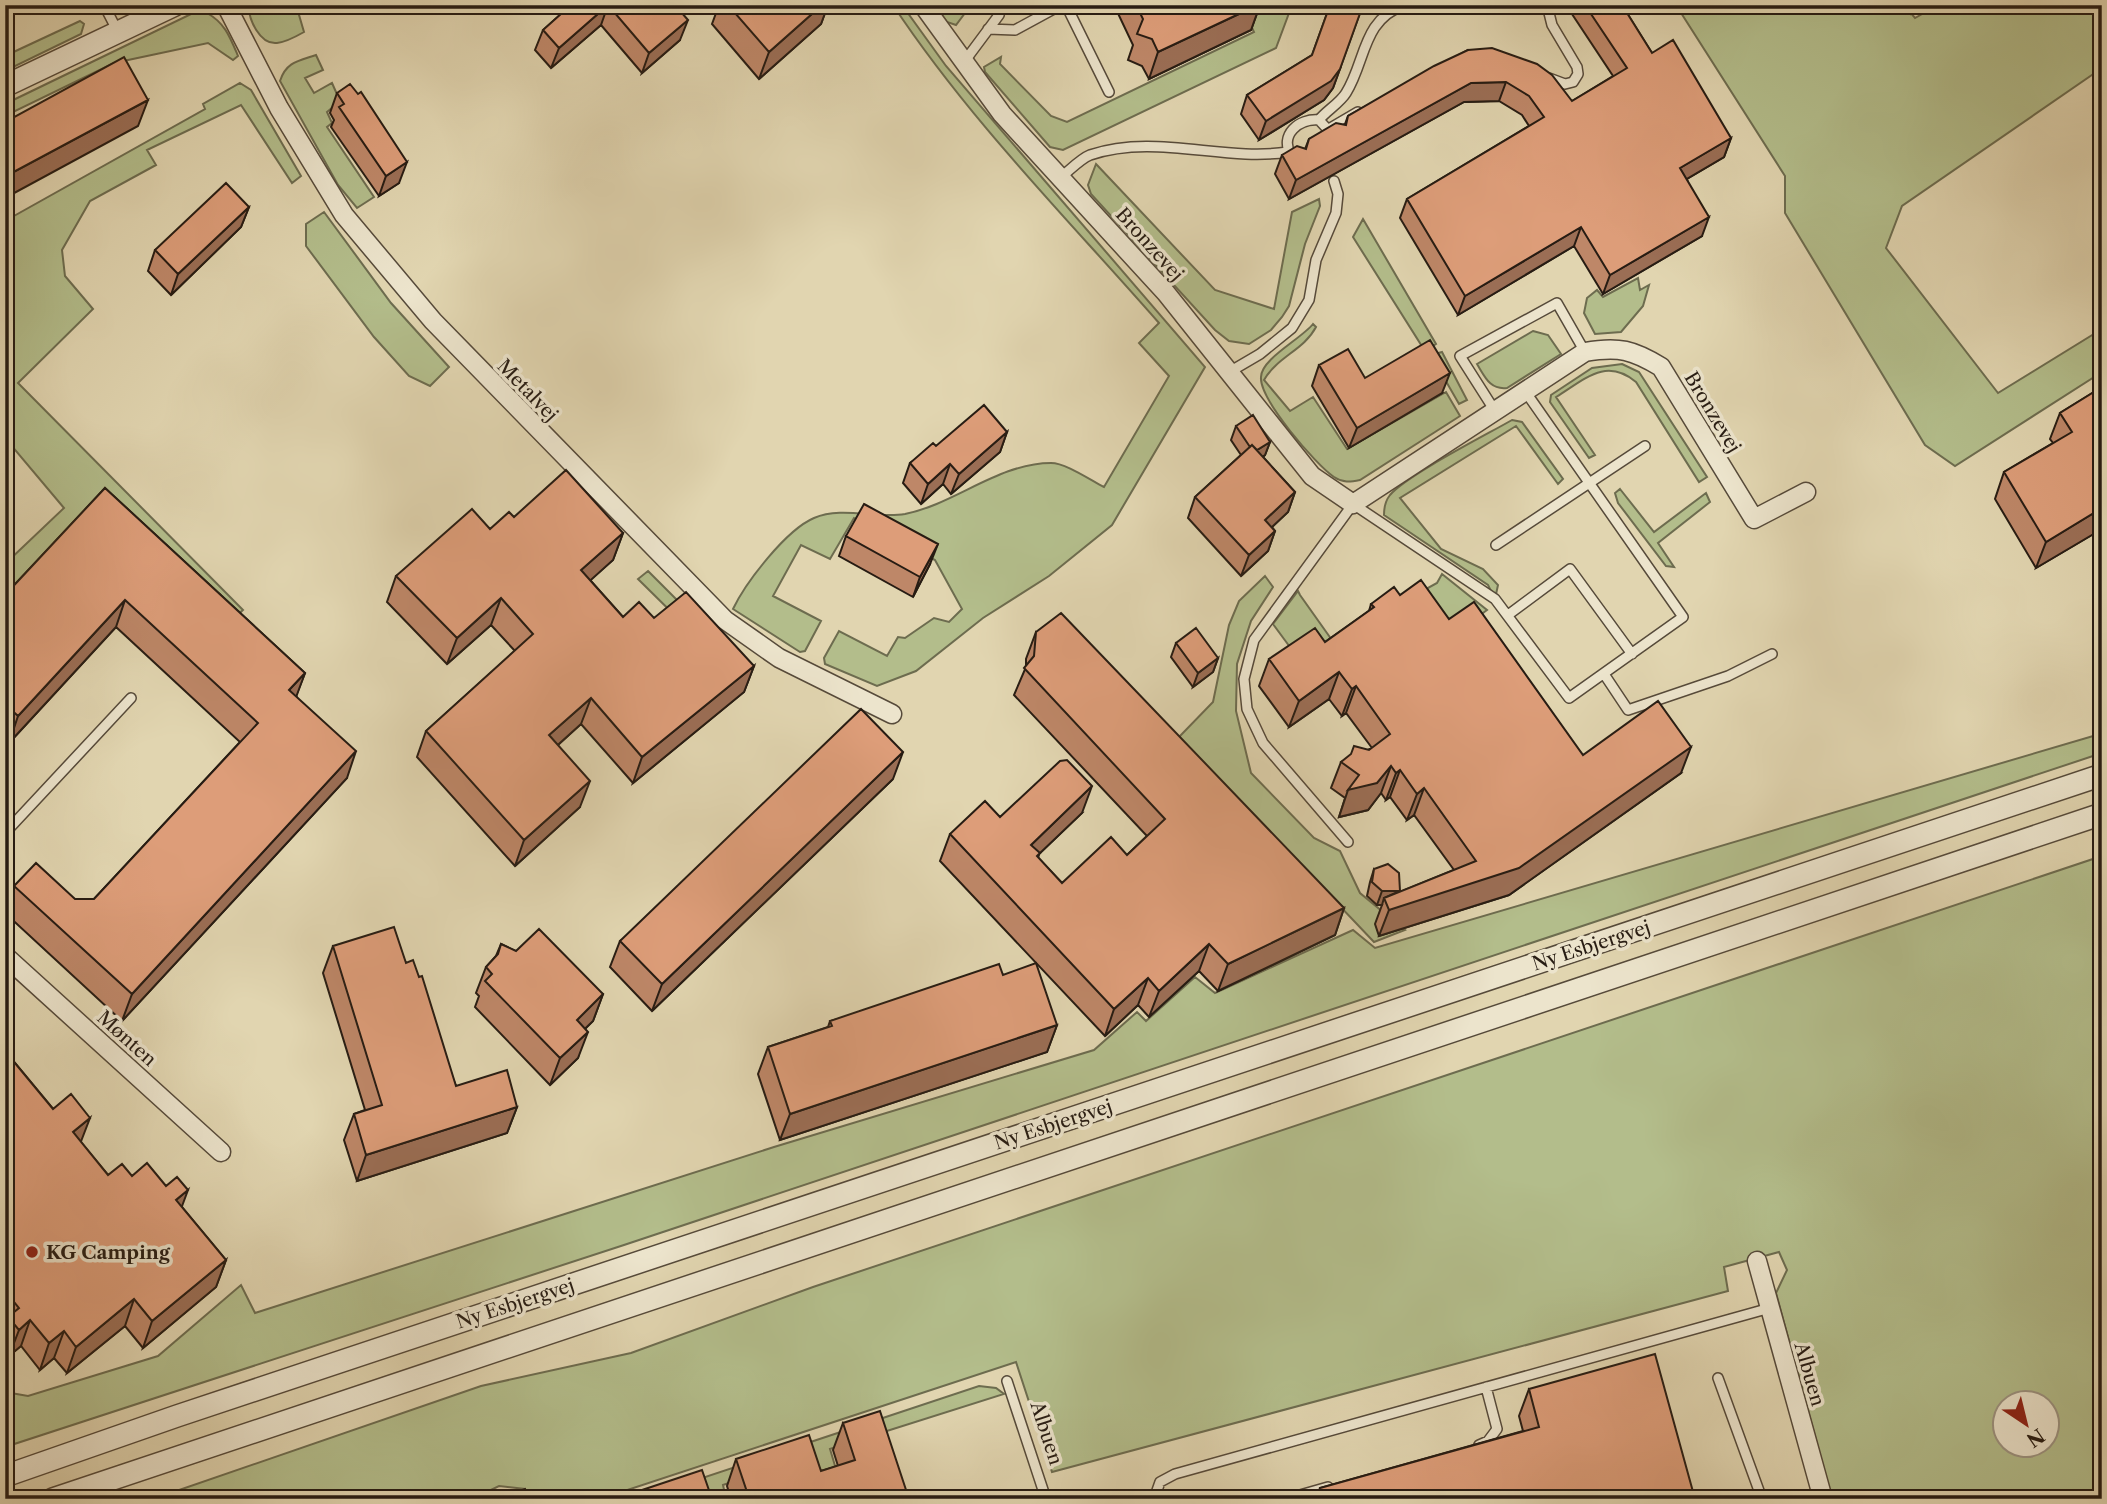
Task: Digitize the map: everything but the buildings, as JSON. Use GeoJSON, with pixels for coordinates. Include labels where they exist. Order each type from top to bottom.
{"type":"FeatureCollection","features":[{"type":"Feature","properties":{"kind":"street"},"geometry":{"type":"LineString","coordinates":[[5,86],[175,5]]}},
{"type":"Feature","properties":{"kind":"street","name":"Metalvej"},"geometry":{"type":"LineString","coordinates":[[226,5],[279,108],[344,215],[433,321],[724,620],[779,658],[892,714]]}},
{"type":"Feature","properties":{"kind":"street","name":"Bronzevej"},"geometry":{"type":"LineString","coordinates":[[923,5],[1002,114],[1166,293],[1231,371],[1312,476],[1353,504],[1586,352],[1612,348],[1639,354],[1661,367],[1754,519],[1806,492]]}},
{"type":"Feature","properties":{"kind":"street","name":"Ny Esbjergvej"},"geometry":{"type":"LineString","coordinates":[[5,1476],[190,1411],[2102,775]]}},
{"type":"Feature","properties":{"kind":"street","name":"Ny Esbjergvej"},"geometry":{"type":"LineString","coordinates":[[53,1499],[2102,814]]}},
{"type":"Feature","properties":{"kind":"street","name":"Mønten"},"geometry":{"type":"LineString","coordinates":[[5,956],[221,1152]]}},
{"type":"Feature","properties":{"kind":"street","name":"Albuen"},"geometry":{"type":"LineString","coordinates":[[1757,1261],[1823,1499]]}},
{"type":"Feature","properties":{"kind":"lane"},"geometry":{"type":"LineString","coordinates":[[104,5],[118,32]]}},
{"type":"Feature","properties":{"kind":"lane"},"geometry":{"type":"LineString","coordinates":[[964,62],[999,15],[992,5]]}},
{"type":"Feature","properties":{"kind":"lane"},"geometry":{"type":"LineString","coordinates":[[988,29],[1015,30],[1063,5],[1109,92]]}},
{"type":"Feature","properties":{"kind":"lane"},"geometry":{"type":"LineString","coordinates":[[1319,120],[1345,95],[1368,36],[1378,20],[1391,10],[1404,5]]}},
{"type":"Feature","properties":{"kind":"lane"},"geometry":{"type":"LineString","coordinates":[[1541,73],[1565,84],[1573,82],[1578,74],[1577,67],[1552,25],[1547,5]]}},
{"type":"Feature","properties":{"kind":"lane"},"geometry":{"type":"LineString","coordinates":[[1329,129],[1363,108]]}},
{"type":"Feature","properties":{"kind":"lane"},"geometry":{"type":"LineString","coordinates":[[1296,162],[1288,152],[1287,140],[1293,128],[1309,119],[1319,120],[1335,138]]}},
{"type":"Feature","properties":{"kind":"lane"},"geometry":{"type":"LineString","coordinates":[[1060,178],[1088,156],[1153,145],[1259,156],[1288,152]]}},
{"type":"Feature","properties":{"kind":"lane"},"geometry":{"type":"LineString","coordinates":[[1231,371],[1260,354],[1292,328],[1309,300],[1316,260],[1336,213],[1338,194],[1334,181]]}},
{"type":"Feature","properties":{"kind":"lane"},"geometry":{"type":"LineString","coordinates":[[1494,411],[1460,356],[1558,303],[1586,352]]}},
{"type":"Feature","properties":{"kind":"lane"},"geometry":{"type":"LineString","coordinates":[[1525,391],[1683,617],[1604,674],[1628,710],[1728,676],[1772,654]]}},
{"type":"Feature","properties":{"kind":"lane"},"geometry":{"type":"LineString","coordinates":[[1496,545],[1645,446]]}},
{"type":"Feature","properties":{"kind":"lane"},"geometry":{"type":"LineString","coordinates":[[1348,842],[1263,743],[1247,709],[1244,679],[1254,640],[1353,504]]}},
{"type":"Feature","properties":{"kind":"lane","name":"Bronzevej"},"geometry":{"type":"LineString","coordinates":[[1353,504],[1495,599],[1569,698],[1604,674]]}},
{"type":"Feature","properties":{"kind":"lane"},"geometry":{"type":"LineString","coordinates":[[1508,615],[1570,569],[1632,654]]}},
{"type":"Feature","properties":{"kind":"lane"},"geometry":{"type":"LineString","coordinates":[[5,833],[131,698]]}},
{"type":"Feature","properties":{"kind":"lane"},"geometry":{"type":"LineString","coordinates":[[1154,1499],[1160,1482],[1175,1474],[1770,1308]]}},
{"type":"Feature","properties":{"kind":"lane"},"geometry":{"type":"LineString","coordinates":[[1718,1378],[1762,1499]]}},
{"type":"Feature","properties":{"kind":"lane","name":"Albuen"},"geometry":{"type":"LineString","coordinates":[[1007,1381],[1046,1499]]}},
{"type":"Feature","properties":{"kind":"lane"},"geometry":{"type":"LineString","coordinates":[[1466,1448],[1488,1441],[1497,1429],[1486,1387]]}},
{"type":"Feature","properties":{"kind":"lane"},"geometry":{"type":"LineString","coordinates":[[1286,1499],[1338,1484]]}},
{"type":"Feature","properties":{"kind":"green space"},"geometry":{"type":"Polygon","coordinates":[[[249,5],[300,5],[297,8],[304,32],[291,39],[271,43],[256,30],[249,5]]]}},
{"type":"Feature","properties":{"kind":"green space"},"geometry":{"type":"Polygon","coordinates":[[[893,5],[902,5],[946,66],[1205,367],[1112,525],[1049,576],[983,618],[916,671],[877,686],[825,664],[824,658],[839,631],[887,656],[898,637],[905,638],[934,618],[949,622],[962,609],[935,560],[854,518],[830,559],[801,545],[773,596],[821,621],[805,651],[800,652],[733,609],[747,585],[779,545],[791,533],[814,518],[836,513],[905,514],[942,502],[995,476],[1032,465],[1051,463],[1064,466],[1104,487],[1169,376],[1139,343],[1159,323],[987,129],[954,89],[893,5]]]}},
{"type":"Feature","properties":{"kind":"green space"},"geometry":{"type":"Polygon","coordinates":[[[935,5],[959,5],[965,13],[956,25],[947,22],[935,5]]]}},
{"type":"Feature","properties":{"kind":"green space"},"geometry":{"type":"Polygon","coordinates":[[[1241,5],[1292,5],[1276,48],[1063,150],[1050,147],[985,72],[984,67],[1001,57],[1000,64],[1051,116],[1067,122],[1254,32],[1241,5]]]}},
{"type":"Feature","properties":{"kind":"green space"},"geometry":{"type":"Polygon","coordinates":[[[1676,5],[1904,5],[1915,18],[1938,5],[2102,5],[2102,68],[1902,206],[1886,248],[1998,393],[2102,329],[2102,372],[1955,466],[1925,445],[1785,213],[1785,176],[1676,5]]]}},
{"type":"Feature","properties":{"kind":"green space"},"geometry":{"type":"Polygon","coordinates":[[[207,13],[223,26],[238,56],[233,60],[208,43],[114,63],[5,116],[5,104],[191,14],[207,13]]]}},
{"type":"Feature","properties":{"kind":"green space"},"geometry":{"type":"Polygon","coordinates":[[[80,21],[84,24],[81,34],[5,71],[5,56],[80,21]]]}},
{"type":"Feature","properties":{"kind":"green space"},"geometry":{"type":"Polygon","coordinates":[[[316,55],[323,70],[305,78],[314,93],[332,83],[340,101],[327,112],[332,123],[327,127],[374,197],[357,208],[338,185],[280,81],[289,66],[316,55]]]}},
{"type":"Feature","properties":{"kind":"green space"},"geometry":{"type":"Polygon","coordinates":[[[240,83],[251,90],[301,176],[292,183],[241,105],[147,150],[156,165],[90,201],[62,250],[65,276],[93,309],[18,383],[243,610],[225,627],[11,593],[5,586],[5,564],[64,508],[5,438],[5,221],[205,109],[203,104],[240,83]]]}},
{"type":"Feature","properties":{"kind":"green space"},"geometry":{"type":"Polygon","coordinates":[[[1096,164],[1215,290],[1274,309],[1292,212],[1319,199],[1320,206],[1305,244],[1289,306],[1271,330],[1249,344],[1229,341],[1215,330],[1091,194],[1088,185],[1096,164]]]}},
{"type":"Feature","properties":{"kind":"green space"},"geometry":{"type":"Polygon","coordinates":[[[324,212],[391,303],[449,367],[430,386],[409,376],[374,337],[306,246],[306,224],[324,212]]]}},
{"type":"Feature","properties":{"kind":"green space"},"geometry":{"type":"Polygon","coordinates":[[[1363,219],[1436,344],[1425,351],[1353,237],[1363,219]]]}},
{"type":"Feature","properties":{"kind":"green space"},"geometry":{"type":"Polygon","coordinates":[[[1638,278],[1640,290],[1649,285],[1643,306],[1621,332],[1595,334],[1584,313],[1587,298],[1597,290],[1603,297],[1638,278]]]}},
{"type":"Feature","properties":{"kind":"green space"},"geometry":{"type":"Polygon","coordinates":[[[1313,324],[1316,327],[1311,335],[1276,365],[1264,380],[1290,411],[1313,397],[1347,449],[1446,392],[1460,416],[1360,480],[1347,482],[1334,477],[1302,446],[1278,415],[1263,387],[1261,377],[1267,363],[1313,324]]]}},
{"type":"Feature","properties":{"kind":"green space"},"geometry":{"type":"Polygon","coordinates":[[[1533,331],[1548,335],[1561,354],[1507,388],[1492,385],[1477,364],[1533,331]]]}},
{"type":"Feature","properties":{"kind":"green space"},"geometry":{"type":"Polygon","coordinates":[[[1442,352],[1467,400],[1459,404],[1431,355],[1442,352]]]}},
{"type":"Feature","properties":{"kind":"green space"},"geometry":{"type":"Polygon","coordinates":[[[1622,364],[1639,372],[1707,477],[1699,482],[1636,382],[1615,371],[1596,373],[1556,397],[1595,455],[1589,458],[1550,402],[1551,395],[1592,368],[1622,364]]]}},
{"type":"Feature","properties":{"kind":"green space"},"geometry":{"type":"Polygon","coordinates":[[[1512,420],[1522,422],[1563,479],[1558,484],[1516,426],[1400,498],[1441,549],[1483,569],[1498,585],[1495,599],[1488,585],[1384,515],[1384,512],[1389,497],[1399,487],[1429,466],[1512,420]]]}},
{"type":"Feature","properties":{"kind":"green space"},"geometry":{"type":"Polygon","coordinates":[[[1620,489],[1654,532],[1706,493],[1710,502],[1658,543],[1674,567],[1666,566],[1618,503],[1615,493],[1620,489]]]}},
{"type":"Feature","properties":{"kind":"green space"},"geometry":{"type":"Polygon","coordinates":[[[648,571],[708,631],[715,655],[638,579],[648,571]]]}},
{"type":"Feature","properties":{"kind":"green space"},"geometry":{"type":"Polygon","coordinates":[[[1442,574],[1487,610],[1468,624],[1448,628],[1417,594],[1437,583],[1442,574]]]}},
{"type":"Feature","properties":{"kind":"green space"},"geometry":{"type":"Polygon","coordinates":[[[1265,576],[1273,587],[1251,621],[1237,664],[1236,711],[1251,773],[1314,838],[1340,851],[1360,893],[1405,930],[1374,942],[1179,737],[1213,702],[1229,625],[1239,601],[1265,576]]]}},
{"type":"Feature","properties":{"kind":"green space"},"geometry":{"type":"Polygon","coordinates":[[[1298,591],[1339,650],[1298,658],[1273,624],[1298,591]]]}},
{"type":"Feature","properties":{"kind":"green space"},"geometry":{"type":"Polygon","coordinates":[[[2102,692],[2102,753],[624,1245],[5,1447],[5,1392],[28,1396],[158,1356],[241,1285],[255,1313],[774,1147],[1094,1050],[1137,1012],[1146,1021],[1195,977],[1215,993],[1353,930],[1375,948],[2100,734],[2094,696],[2102,692]]]}},
{"type":"Feature","properties":{"kind":"green space"},"geometry":{"type":"Polygon","coordinates":[[[2102,856],[2102,1499],[1832,1499],[1776,1293],[1787,1270],[1779,1252],[1724,1267],[1728,1291],[1052,1472],[1016,1362],[600,1499],[529,1499],[525,1489],[499,1486],[472,1499],[153,1499],[481,1386],[631,1353],[813,1287],[2102,856]]]}},
{"type":"Feature","properties":{"kind":"green space"},"geometry":{"type":"Polygon","coordinates":[[[979,1386],[996,1388],[1004,1394],[830,1449],[841,1486],[801,1459],[723,1485],[726,1499],[639,1499],[979,1386]]]}},
{"type":"Feature","properties":{"kind":"place","name":"KG Camping"},"geometry":{"type":"Point","coordinates":[32,1252]}}]}
